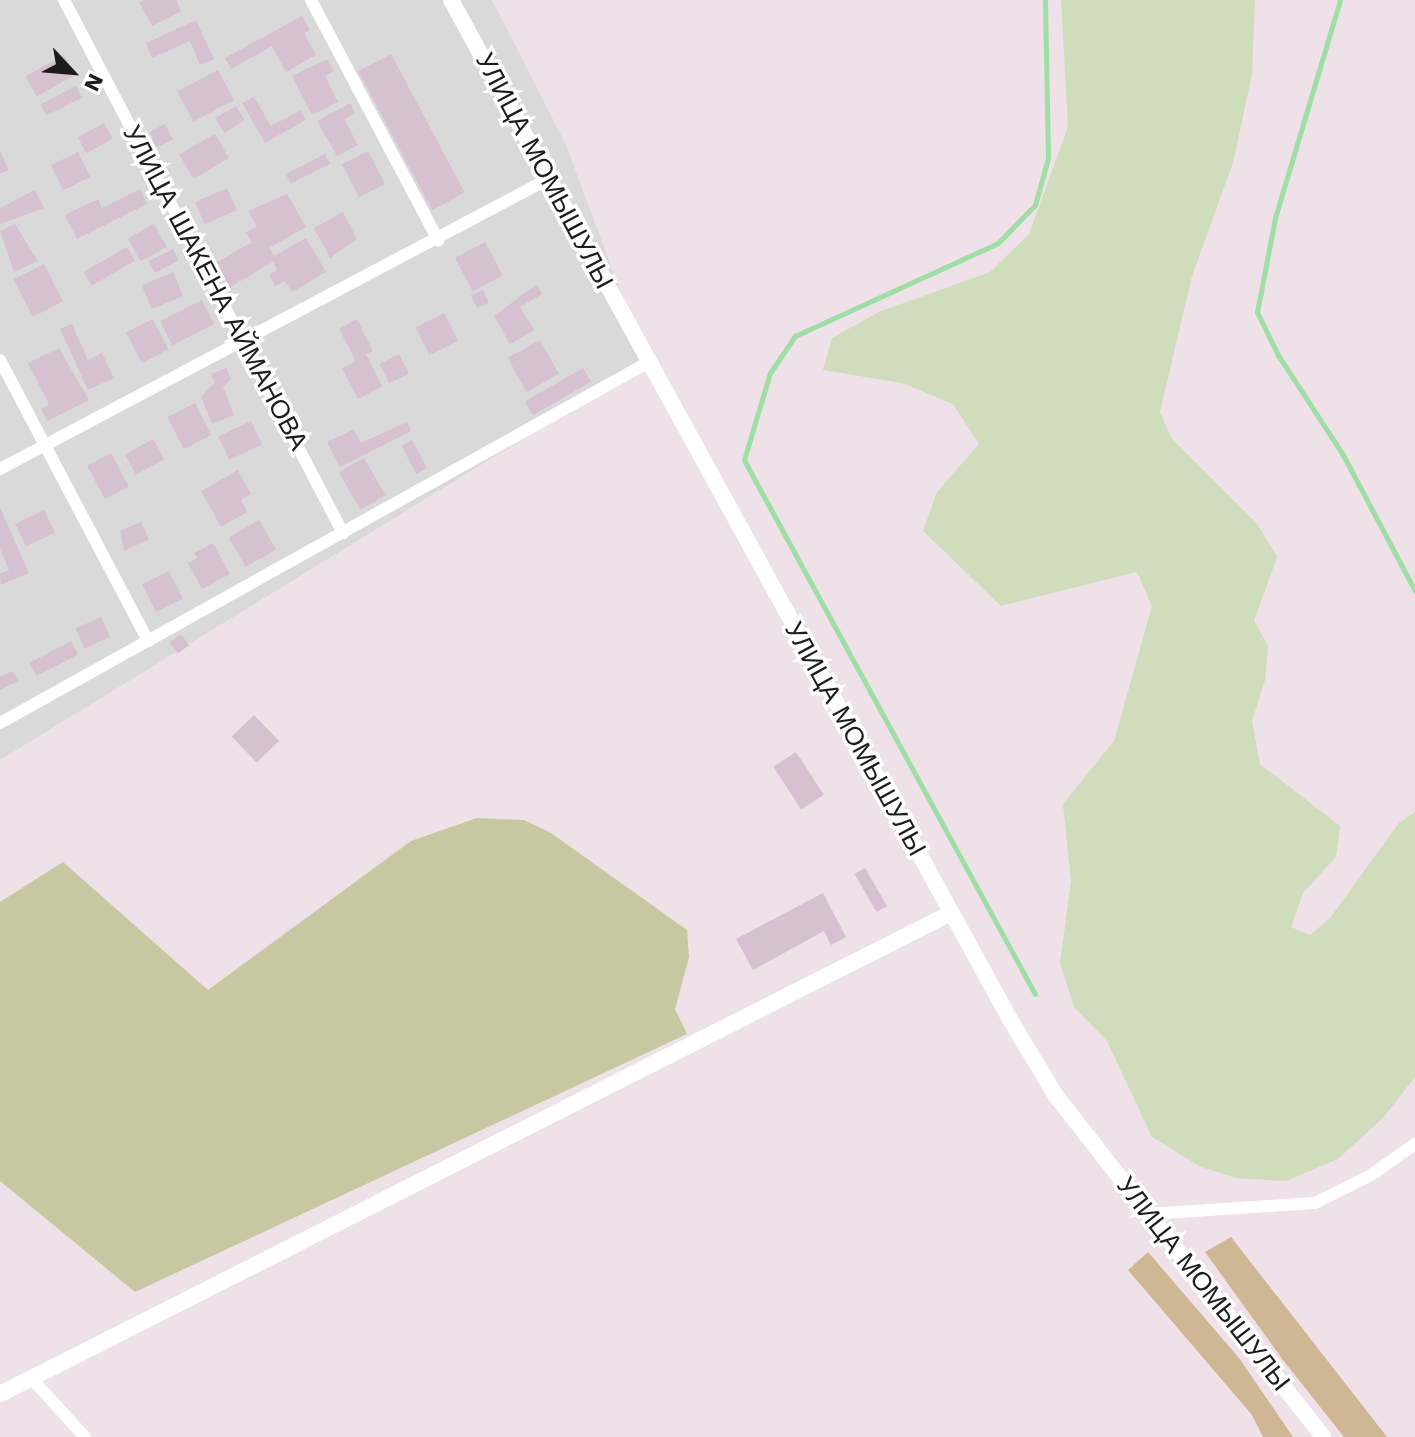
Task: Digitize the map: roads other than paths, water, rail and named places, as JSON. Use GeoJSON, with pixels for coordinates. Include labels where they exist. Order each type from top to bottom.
{"type":"FeatureCollection","features":[{"type":"Feature","properties":{"kind":"street","name":"УЛИЦА ШАКЕНА АЙМАНОВА"},"geometry":{"type":"LineString","coordinates":[[64,0],[343,533]]}},
{"type":"Feature","properties":{"kind":"street"},"geometry":{"type":"LineString","coordinates":[[311,0],[438,240]]}},
{"type":"Feature","properties":{"kind":"street","name":"УЛИЦА МОМЫШУЛЫ"},"geometry":{"type":"LineString","coordinates":[[451,0],[550,178],[647,363],[951,913],[1056,1096],[1323,1437]]}},
{"type":"Feature","properties":{"kind":"street"},"geometry":{"type":"LineString","coordinates":[[0,469],[245,344],[550,178]]}},
{"type":"Feature","properties":{"kind":"street"},"geometry":{"type":"LineString","coordinates":[[0,360],[148,641]]}},
{"type":"Feature","properties":{"kind":"street"},"geometry":{"type":"LineString","coordinates":[[0,723],[647,363]]}},
{"type":"Feature","properties":{"kind":"street"},"geometry":{"type":"LineString","coordinates":[[0,1394],[951,913]]}},
{"type":"Feature","properties":{"kind":"street"},"geometry":{"type":"LineString","coordinates":[[1148,1214],[1315,1203],[1371,1175],[1415,1144]]}},
{"type":"Feature","properties":{"kind":"street"},"geometry":{"type":"LineString","coordinates":[[32,1379],[85,1437]]}},
{"type":"Feature","properties":{"kind":"waterway"},"geometry":{"type":"LineString","coordinates":[[1035,994],[744,460],[770,373],[795,336],[998,243],[1035,205],[1048,158],[1045,0]]}},
{"type":"Feature","properties":{"kind":"waterway"},"geometry":{"type":"LineString","coordinates":[[1340,0],[1275,218],[1257,312],[1278,355],[1342,453],[1415,591]]}}]}
